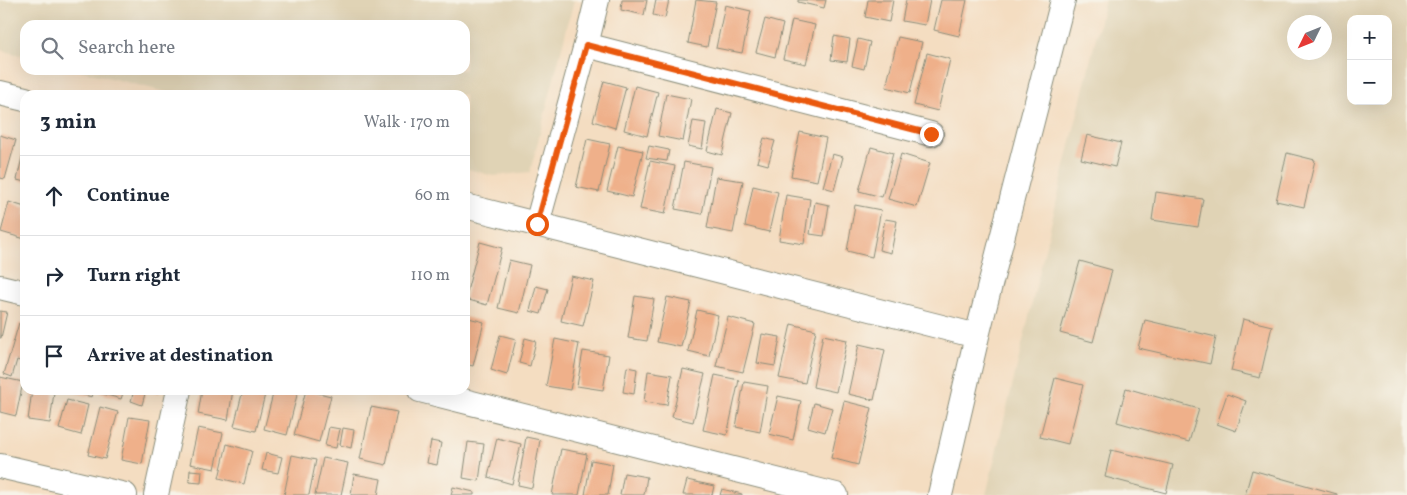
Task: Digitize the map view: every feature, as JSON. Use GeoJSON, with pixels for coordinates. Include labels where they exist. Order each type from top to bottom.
{"type":"FeatureCollection","features":[{"type":"Feature","properties":{"kind":"street"},"geometry":{"type":"LineString","coordinates":[[537,224],[597,0]]}},
{"type":"Feature","properties":{"kind":"street"},"geometry":{"type":"LineString","coordinates":[[940,495],[976,336],[1063,0]]}},
{"type":"Feature","properties":{"kind":"street"},"geometry":{"type":"LineString","coordinates":[[586,45],[931,134]]}},
{"type":"Feature","properties":{"kind":"street"},"geometry":{"type":"LineString","coordinates":[[0,94],[20,98]]}},
{"type":"Feature","properties":{"kind":"street"},"geometry":{"type":"LineString","coordinates":[[470,207],[976,336]]}},
{"type":"Feature","properties":{"kind":"street"},"geometry":{"type":"LineString","coordinates":[[0,287],[20,292]]}},
{"type":"Feature","properties":{"kind":"street"},"geometry":{"type":"LineString","coordinates":[[156,495],[178,395]]}},
{"type":"Feature","properties":{"kind":"street"},"geometry":{"type":"LineString","coordinates":[[440,395],[836,495]]}},
{"type":"Feature","properties":{"kind":"street"},"geometry":{"type":"LineString","coordinates":[[0,466],[125,495]]}},
{"type":"Feature","properties":{"kind":"shaded area"},"geometry":{"type":"Polygon","coordinates":[[[0,0],[574,0],[530,172],[493,176],[470,169],[470,90],[157,90],[99,75],[470,75],[470,20],[20,20],[20,55],[0,50],[0,0]]]}},
{"type":"Feature","properties":{"kind":"shaded area"},"geometry":{"type":"Polygon","coordinates":[[[1105,0],[1407,0],[1407,495],[986,495],[1105,0]]]}},
{"type":"Feature","properties":{"kind":"building"},"geometry":{"type":"Polygon","coordinates":[[[622,0],[647,0],[644,15],[621,10],[622,0]]]}},
{"type":"Feature","properties":{"kind":"building"},"geometry":{"type":"Polygon","coordinates":[[[656,0],[669,0],[665,18],[653,15],[656,0]]]}},
{"type":"Feature","properties":{"kind":"building"},"geometry":{"type":"Polygon","coordinates":[[[696,0],[716,2],[707,47],[688,43],[696,0]]]}},
{"type":"Feature","properties":{"kind":"building"},"geometry":{"type":"Polygon","coordinates":[[[798,0],[826,0],[824,8],[798,2],[798,0]]]}},
{"type":"Feature","properties":{"kind":"building"},"geometry":{"type":"Polygon","coordinates":[[[868,0],[893,0],[889,22],[865,17],[868,0]]]}},
{"type":"Feature","properties":{"kind":"building"},"geometry":{"type":"Polygon","coordinates":[[[906,0],[930,0],[925,25],[902,21],[906,0]]]}},
{"type":"Feature","properties":{"kind":"building"},"geometry":{"type":"Polygon","coordinates":[[[941,0],[967,0],[959,36],[934,30],[941,0]]]}},
{"type":"Feature","properties":{"kind":"building"},"geometry":{"type":"Polygon","coordinates":[[[725,5],[751,11],[742,53],[716,48],[725,5]]]}},
{"type":"Feature","properties":{"kind":"building"},"geometry":{"type":"Polygon","coordinates":[[[765,19],[783,24],[775,57],[756,52],[765,19]]]}},
{"type":"Feature","properties":{"kind":"building"},"geometry":{"type":"Polygon","coordinates":[[[792,20],[815,25],[806,64],[783,59],[792,20]]]}},
{"type":"Feature","properties":{"kind":"building"},"geometry":{"type":"Polygon","coordinates":[[[834,36],[850,39],[847,62],[831,60],[834,36]]]}},
{"type":"Feature","properties":{"kind":"building"},"geometry":{"type":"Polygon","coordinates":[[[898,37],[922,42],[910,93],[886,87],[898,37]]]}},
{"type":"Feature","properties":{"kind":"building"},"geometry":{"type":"Polygon","coordinates":[[[858,39],[870,42],[864,69],[852,66],[858,39]]]}},
{"type":"Feature","properties":{"kind":"building"},"geometry":{"type":"Polygon","coordinates":[[[927,53],[950,59],[938,111],[914,105],[927,53]]]}},
{"type":"Feature","properties":{"kind":"building"},"geometry":{"type":"Polygon","coordinates":[[[604,81],[626,87],[615,128],[593,121],[604,81]]]}},
{"type":"Feature","properties":{"kind":"building"},"geometry":{"type":"Polygon","coordinates":[[[635,86],[658,92],[647,136],[624,130],[635,86]]]}},
{"type":"Feature","properties":{"kind":"building"},"geometry":{"type":"Polygon","coordinates":[[[666,94],[691,99],[683,141],[658,136],[666,94]]]}},
{"type":"Feature","properties":{"kind":"building"},"geometry":{"type":"Polygon","coordinates":[[[717,109],[732,113],[722,155],[707,151],[717,109]]]}},
{"type":"Feature","properties":{"kind":"building"},"geometry":{"type":"Polygon","coordinates":[[[693,121],[706,123],[702,149],[688,146],[693,121]]]}},
{"type":"Feature","properties":{"kind":"building"},"geometry":{"type":"Polygon","coordinates":[[[800,132],[826,138],[817,181],[791,176],[800,132]]]}},
{"type":"Feature","properties":{"kind":"building"},"geometry":{"type":"Polygon","coordinates":[[[0,135],[16,140],[5,179],[0,178],[0,135]]]}},
{"type":"Feature","properties":{"kind":"building"},"geometry":{"type":"Polygon","coordinates":[[[1087,135],[1121,143],[1115,167],[1081,159],[1087,135]]]}},
{"type":"Feature","properties":{"kind":"building"},"geometry":{"type":"Polygon","coordinates":[[[764,138],[775,141],[768,165],[757,162],[764,138]]]}},
{"type":"Feature","properties":{"kind":"building"},"geometry":{"type":"Polygon","coordinates":[[[587,139],[610,144],[599,192],[576,187],[587,139]]]}},
{"type":"Feature","properties":{"kind":"building"},"geometry":{"type":"Polygon","coordinates":[[[618,146],[643,151],[632,197],[607,191],[618,146]]]}},
{"type":"Feature","properties":{"kind":"building"},"geometry":{"type":"Polygon","coordinates":[[[649,146],[669,150],[667,161],[646,158],[649,146]]]}},
{"type":"Feature","properties":{"kind":"building"},"geometry":{"type":"Polygon","coordinates":[[[871,147],[893,153],[882,197],[859,191],[871,147]]]}},
{"type":"Feature","properties":{"kind":"building"},"geometry":{"type":"Polygon","coordinates":[[[1287,153],[1315,160],[1304,207],[1276,201],[1287,153]]]}},
{"type":"Feature","properties":{"kind":"building"},"geometry":{"type":"Polygon","coordinates":[[[832,154],[843,157],[834,190],[823,187],[832,154]]]}},
{"type":"Feature","properties":{"kind":"building"},"geometry":{"type":"Polygon","coordinates":[[[901,154],[930,163],[917,207],[888,199],[901,154]]]}},
{"type":"Feature","properties":{"kind":"building"},"geometry":{"type":"Polygon","coordinates":[[[650,161],[675,166],[665,214],[640,209],[650,161]]]}},
{"type":"Feature","properties":{"kind":"building"},"geometry":{"type":"Polygon","coordinates":[[[684,162],[711,167],[702,214],[675,209],[684,162]]]}},
{"type":"Feature","properties":{"kind":"building"},"geometry":{"type":"Polygon","coordinates":[[[20,166],[20,181],[17,180],[20,166]]]}},
{"type":"Feature","properties":{"kind":"building"},"geometry":{"type":"Polygon","coordinates":[[[716,177],[743,181],[733,233],[707,228],[716,177]]]}},
{"type":"Feature","properties":{"kind":"building"},"geometry":{"type":"Polygon","coordinates":[[[753,186],[778,192],[769,232],[745,226],[753,186]]]}},
{"type":"Feature","properties":{"kind":"building"},"geometry":{"type":"Polygon","coordinates":[[[1156,192],[1203,199],[1198,227],[1152,220],[1156,192]]]}},
{"type":"Feature","properties":{"kind":"building"},"geometry":{"type":"Polygon","coordinates":[[[786,195],[810,199],[804,244],[779,240],[786,195]]]}},
{"type":"Feature","properties":{"kind":"building"},"geometry":{"type":"Polygon","coordinates":[[[9,202],[20,205],[20,238],[1,232],[9,202]]]}},
{"type":"Feature","properties":{"kind":"building"},"geometry":{"type":"Polygon","coordinates":[[[815,202],[829,205],[824,236],[810,234],[815,202]]]}},
{"type":"Feature","properties":{"kind":"building"},"geometry":{"type":"Polygon","coordinates":[[[855,205],[881,210],[872,257],[847,251],[855,205]]]}},
{"type":"Feature","properties":{"kind":"building"},"geometry":{"type":"Polygon","coordinates":[[[885,219],[897,221],[891,253],[879,250],[885,219]]]}},
{"type":"Feature","properties":{"kind":"building"},"geometry":{"type":"Polygon","coordinates":[[[480,242],[502,248],[487,305],[470,300],[470,280],[480,242]]]}},
{"type":"Feature","properties":{"kind":"building"},"geometry":{"type":"Polygon","coordinates":[[[509,260],[530,265],[519,313],[498,308],[509,260]]]}},
{"type":"Feature","properties":{"kind":"building"},"geometry":{"type":"Polygon","coordinates":[[[1080,261],[1112,270],[1093,342],[1060,333],[1080,261]]]}},
{"type":"Feature","properties":{"kind":"building"},"geometry":{"type":"Polygon","coordinates":[[[571,276],[594,281],[583,326],[561,321],[571,276]]]}},
{"type":"Feature","properties":{"kind":"building"},"geometry":{"type":"Polygon","coordinates":[[[536,286],[548,289],[541,314],[530,311],[536,286]]]}},
{"type":"Feature","properties":{"kind":"building"},"geometry":{"type":"Polygon","coordinates":[[[635,296],[654,299],[647,341],[628,338],[635,296]]]}},
{"type":"Feature","properties":{"kind":"building"},"geometry":{"type":"Polygon","coordinates":[[[667,297],[691,302],[681,347],[657,342],[667,297]]]}},
{"type":"Feature","properties":{"kind":"building"},"geometry":{"type":"Polygon","coordinates":[[[697,310],[718,315],[709,356],[688,351],[697,310]]]}},
{"type":"Feature","properties":{"kind":"building"},"geometry":{"type":"Polygon","coordinates":[[[0,311],[7,312],[1,338],[0,338],[0,311]]]}},
{"type":"Feature","properties":{"kind":"building"},"geometry":{"type":"Polygon","coordinates":[[[728,317],[755,324],[743,372],[716,366],[728,317]]]}},
{"type":"Feature","properties":{"kind":"building"},"geometry":{"type":"Polygon","coordinates":[[[470,318],[484,322],[473,366],[470,365],[470,318]]]}},
{"type":"Feature","properties":{"kind":"building"},"geometry":{"type":"Polygon","coordinates":[[[1243,319],[1272,326],[1260,378],[1231,371],[1243,319]]]}},
{"type":"Feature","properties":{"kind":"building"},"geometry":{"type":"Polygon","coordinates":[[[1145,320],[1216,337],[1210,364],[1138,348],[1145,320]]]}},
{"type":"Feature","properties":{"kind":"building"},"geometry":{"type":"Polygon","coordinates":[[[19,323],[20,361],[17,360],[12,377],[4,374],[19,323]]]}},
{"type":"Feature","properties":{"kind":"building"},"geometry":{"type":"Polygon","coordinates":[[[791,324],[816,330],[805,383],[779,378],[791,324]]]}},
{"type":"Feature","properties":{"kind":"building"},"geometry":{"type":"Polygon","coordinates":[[[762,334],[780,337],[775,366],[757,363],[762,334]]]}},
{"type":"Feature","properties":{"kind":"building"},"geometry":{"type":"Polygon","coordinates":[[[500,335],[516,339],[507,375],[491,370],[500,335]]]}},
{"type":"Feature","properties":{"kind":"building"},"geometry":{"type":"Polygon","coordinates":[[[823,335],[847,340],[836,392],[813,387],[823,335]]]}},
{"type":"Feature","properties":{"kind":"building"},"geometry":{"type":"Polygon","coordinates":[[[525,338],[536,341],[530,366],[519,363],[525,338]]]}},
{"type":"Feature","properties":{"kind":"building"},"geometry":{"type":"Polygon","coordinates":[[[555,339],[579,344],[570,390],[546,386],[555,339]]]}},
{"type":"Feature","properties":{"kind":"building"},"geometry":{"type":"Polygon","coordinates":[[[859,344],[885,350],[874,400],[848,394],[859,344]]]}},
{"type":"Feature","properties":{"kind":"building"},"geometry":{"type":"Polygon","coordinates":[[[583,351],[609,355],[603,390],[577,386],[583,351]]]}},
{"type":"Feature","properties":{"kind":"building"},"geometry":{"type":"Polygon","coordinates":[[[627,367],[637,369],[634,394],[623,392],[627,367]]]}},
{"type":"Feature","properties":{"kind":"building"},"geometry":{"type":"Polygon","coordinates":[[[683,369],[705,374],[693,422],[672,417],[683,369]]]}},
{"type":"Feature","properties":{"kind":"building"},"geometry":{"type":"Polygon","coordinates":[[[648,371],[672,375],[667,405],[644,402],[648,371]]]}},
{"type":"Feature","properties":{"kind":"building"},"geometry":{"type":"Polygon","coordinates":[[[715,375],[739,380],[727,435],[703,430],[715,375]]]}},
{"type":"Feature","properties":{"kind":"building"},"geometry":{"type":"Polygon","coordinates":[[[0,377],[20,381],[20,395],[16,416],[0,412],[0,377]]]}},
{"type":"Feature","properties":{"kind":"building"},"geometry":{"type":"Polygon","coordinates":[[[1055,378],[1083,385],[1068,444],[1040,437],[1055,378]]]}},
{"type":"Feature","properties":{"kind":"building"},"geometry":{"type":"Polygon","coordinates":[[[744,382],[768,386],[760,432],[736,427],[744,382]]]}},
{"type":"Feature","properties":{"kind":"building"},"geometry":{"type":"Polygon","coordinates":[[[1126,388],[1199,409],[1189,442],[1117,422],[1126,388]]]}},
{"type":"Feature","properties":{"kind":"building"},"geometry":{"type":"Polygon","coordinates":[[[1227,394],[1246,401],[1236,431],[1217,424],[1227,394]]]}},
{"type":"Feature","properties":{"kind":"building"},"geometry":{"type":"Polygon","coordinates":[[[31,395],[54,395],[50,423],[28,420],[31,395]]]}},
{"type":"Feature","properties":{"kind":"building"},"geometry":{"type":"Polygon","coordinates":[[[107,395],[122,395],[121,399],[107,395]]]}},
{"type":"Feature","properties":{"kind":"building"},"geometry":{"type":"Polygon","coordinates":[[[133,395],[145,395],[142,405],[131,401],[133,395]]]}},
{"type":"Feature","properties":{"kind":"building"},"geometry":{"type":"Polygon","coordinates":[[[201,395],[232,395],[228,420],[198,414],[201,395]]]}},
{"type":"Feature","properties":{"kind":"building"},"geometry":{"type":"Polygon","coordinates":[[[242,395],[265,395],[256,431],[234,426],[242,395]]]}},
{"type":"Feature","properties":{"kind":"building"},"geometry":{"type":"Polygon","coordinates":[[[273,395],[297,395],[287,435],[264,429],[273,395]]]}},
{"type":"Feature","properties":{"kind":"building"},"geometry":{"type":"Polygon","coordinates":[[[305,395],[331,396],[319,442],[294,435],[305,395]]]}},
{"type":"Feature","properties":{"kind":"building"},"geometry":{"type":"Polygon","coordinates":[[[778,396],[801,401],[793,440],[769,434],[778,396]]]}},
{"type":"Feature","properties":{"kind":"building"},"geometry":{"type":"Polygon","coordinates":[[[67,400],[88,405],[81,435],[59,429],[67,400]]]}},
{"type":"Feature","properties":{"kind":"building"},"geometry":{"type":"Polygon","coordinates":[[[844,401],[872,408],[858,465],[831,458],[844,401]]]}},
{"type":"Feature","properties":{"kind":"building"},"geometry":{"type":"Polygon","coordinates":[[[814,403],[832,408],[825,432],[808,427],[814,403]]]}},
{"type":"Feature","properties":{"kind":"building"},"geometry":{"type":"Polygon","coordinates":[[[100,407],[118,412],[105,459],[88,455],[100,407]]]}},
{"type":"Feature","properties":{"kind":"building"},"geometry":{"type":"Polygon","coordinates":[[[371,407],[397,412],[386,465],[360,459],[371,407]]]}},
{"type":"Feature","properties":{"kind":"building"},"geometry":{"type":"Polygon","coordinates":[[[129,417],[150,420],[142,464],[121,460],[129,417]]]}},
{"type":"Feature","properties":{"kind":"building"},"geometry":{"type":"Polygon","coordinates":[[[329,427],[340,429],[336,448],[325,446],[329,427]]]}},
{"type":"Feature","properties":{"kind":"building"},"geometry":{"type":"Polygon","coordinates":[[[198,428],[223,433],[215,469],[190,464],[198,428]]]}},
{"type":"Feature","properties":{"kind":"building"},"geometry":{"type":"Polygon","coordinates":[[[343,428],[354,430],[351,448],[340,445],[343,428]]]}},
{"type":"Feature","properties":{"kind":"building"},"geometry":{"type":"Polygon","coordinates":[[[526,437],[540,440],[532,488],[518,485],[526,437]]]}},
{"type":"Feature","properties":{"kind":"building"},"geometry":{"type":"Polygon","coordinates":[[[497,438],[521,444],[512,484],[488,477],[497,438]]]}},
{"type":"Feature","properties":{"kind":"building"},"geometry":{"type":"Polygon","coordinates":[[[431,441],[441,443],[437,465],[427,463],[431,441]]]}},
{"type":"Feature","properties":{"kind":"building"},"geometry":{"type":"Polygon","coordinates":[[[468,442],[484,444],[479,481],[463,478],[468,442]]]}},
{"type":"Feature","properties":{"kind":"building"},"geometry":{"type":"Polygon","coordinates":[[[227,444],[252,451],[244,484],[219,478],[227,444]]]}},
{"type":"Feature","properties":{"kind":"building"},"geometry":{"type":"Polygon","coordinates":[[[561,449],[587,454],[579,495],[552,495],[561,449]]]}},
{"type":"Feature","properties":{"kind":"building"},"geometry":{"type":"Polygon","coordinates":[[[1111,450],[1173,465],[1166,493],[1105,477],[1111,450]]]}},
{"type":"Feature","properties":{"kind":"building"},"geometry":{"type":"Polygon","coordinates":[[[266,453],[282,457],[278,473],[262,470],[266,453]]]}},
{"type":"Feature","properties":{"kind":"building"},"geometry":{"type":"Polygon","coordinates":[[[292,455],[316,460],[309,495],[284,495],[292,455]]]}},
{"type":"Feature","properties":{"kind":"building"},"geometry":{"type":"Polygon","coordinates":[[[323,458],[348,463],[341,495],[315,495],[323,458]]]}},
{"type":"Feature","properties":{"kind":"building"},"geometry":{"type":"Polygon","coordinates":[[[591,460],[613,464],[608,495],[585,495],[591,460]]]}},
{"type":"Feature","properties":{"kind":"building"},"geometry":{"type":"Polygon","coordinates":[[[190,470],[202,471],[201,483],[189,482],[190,470]]]}},
{"type":"Feature","properties":{"kind":"building"},"geometry":{"type":"Polygon","coordinates":[[[1252,470],[1337,494],[1337,495],[1245,495],[1252,470]]]}},
{"type":"Feature","properties":{"kind":"building"},"geometry":{"type":"Polygon","coordinates":[[[624,473],[647,477],[644,495],[620,495],[624,473]]]}},
{"type":"Feature","properties":{"kind":"building"},"geometry":{"type":"Polygon","coordinates":[[[354,474],[381,479],[378,495],[351,495],[354,474]]]}},
{"type":"Feature","properties":{"kind":"building"},"geometry":{"type":"Polygon","coordinates":[[[687,480],[714,486],[712,495],[683,495],[687,480]]]}},
{"type":"Feature","properties":{"kind":"building"},"geometry":{"type":"Polygon","coordinates":[[[453,487],[474,492],[474,495],[451,495],[453,487]]]}},
{"type":"Feature","properties":{"kind":"building"},"geometry":{"type":"Polygon","coordinates":[[[722,489],[742,494],[742,495],[720,495],[722,489]]]}},
{"type":"Feature","properties":{"kind":"route"},"geometry":{"type":"LineString","coordinates":[[537,224],[586,45],[931,134]]}}]}
